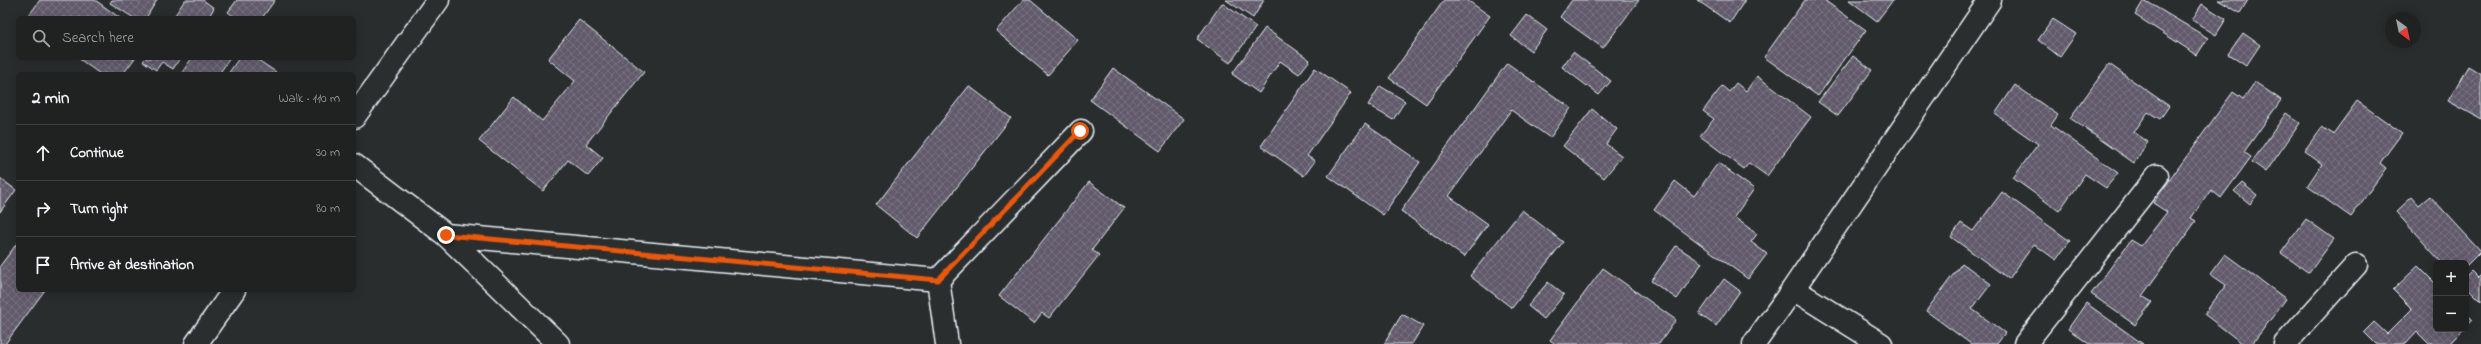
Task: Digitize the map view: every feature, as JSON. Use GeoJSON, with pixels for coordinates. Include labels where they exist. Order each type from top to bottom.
{"type":"FeatureCollection","features":[{"type":"Feature","properties":{"kind":"street"},"geometry":{"type":"LineString","coordinates":[[356,114],[438,0]]}},
{"type":"Feature","properties":{"kind":"street"},"geometry":{"type":"LineString","coordinates":[[1754,344],[1990,0]]}},
{"type":"Feature","properties":{"kind":"street"},"geometry":{"type":"LineString","coordinates":[[938,280],[1080,131]]}},
{"type":"Feature","properties":{"kind":"street"},"geometry":{"type":"LineString","coordinates":[[356,167],[446,235],[558,344]]}},
{"type":"Feature","properties":{"kind":"street"},"geometry":{"type":"LineString","coordinates":[[2025,344],[2157,176]]}},
{"type":"Feature","properties":{"kind":"street"},"geometry":{"type":"LineString","coordinates":[[446,235],[938,280]]}},
{"type":"Feature","properties":{"kind":"street"},"geometry":{"type":"LineString","coordinates":[[2285,344],[2356,265]]}},
{"type":"Feature","properties":{"kind":"street"},"geometry":{"type":"LineString","coordinates":[[938,280],[947,344]]}},
{"type":"Feature","properties":{"kind":"street"},"geometry":{"type":"LineString","coordinates":[[1793,289],[1881,344]]}},
{"type":"Feature","properties":{"kind":"street"},"geometry":{"type":"LineString","coordinates":[[196,344],[233,292]]}},
{"type":"Feature","properties":{"kind":"building"},"geometry":{"type":"Polygon","coordinates":[[[40,0],[95,0],[117,16],[28,16],[40,0]]]}},
{"type":"Feature","properties":{"kind":"building"},"geometry":{"type":"Polygon","coordinates":[[[112,0],[157,0],[147,16],[131,16],[110,3],[112,0]]]}},
{"type":"Feature","properties":{"kind":"building"},"geometry":{"type":"Polygon","coordinates":[[[185,0],[203,0],[214,8],[209,16],[174,16],[185,0]]]}},
{"type":"Feature","properties":{"kind":"building"},"geometry":{"type":"Polygon","coordinates":[[[237,0],[275,0],[263,16],[233,16],[228,12],[237,0]]]}},
{"type":"Feature","properties":{"kind":"building"},"geometry":{"type":"Polygon","coordinates":[[[1023,0],[1030,0],[1078,40],[1048,75],[996,31],[1023,0]]]}},
{"type":"Feature","properties":{"kind":"building"},"geometry":{"type":"Polygon","coordinates":[[[1226,0],[1264,0],[1253,18],[1226,0]]]}},
{"type":"Feature","properties":{"kind":"building"},"geometry":{"type":"Polygon","coordinates":[[[1444,0],[1467,0],[1490,16],[1426,104],[1389,78],[1444,0]]]}},
{"type":"Feature","properties":{"kind":"building"},"geometry":{"type":"Polygon","coordinates":[[[1572,0],[1639,0],[1603,48],[1560,17],[1572,0]]]}},
{"type":"Feature","properties":{"kind":"building"},"geometry":{"type":"Polygon","coordinates":[[[1697,0],[1745,0],[1730,23],[1697,0]]]}},
{"type":"Feature","properties":{"kind":"building"},"geometry":{"type":"Polygon","coordinates":[[[1805,0],[1824,0],[1866,30],[1818,96],[1764,57],[1805,0]]]}},
{"type":"Feature","properties":{"kind":"building"},"geometry":{"type":"Polygon","coordinates":[[[1849,0],[1893,0],[1877,21],[1849,0]]]}},
{"type":"Feature","properties":{"kind":"building"},"geometry":{"type":"Polygon","coordinates":[[[2144,0],[2208,38],[2197,55],[2135,15],[2144,0]]]}},
{"type":"Feature","properties":{"kind":"building"},"geometry":{"type":"Polygon","coordinates":[[[2218,0],[2248,0],[2240,13],[2218,0]]]}},
{"type":"Feature","properties":{"kind":"building"},"geometry":{"type":"Polygon","coordinates":[[[1222,3],[1256,27],[1230,63],[1197,39],[1222,3]]]}},
{"type":"Feature","properties":{"kind":"building"},"geometry":{"type":"Polygon","coordinates":[[[2202,4],[2226,19],[2216,35],[2192,20],[2202,4]]]}},
{"type":"Feature","properties":{"kind":"building"},"geometry":{"type":"Polygon","coordinates":[[[1527,15],[1547,30],[1531,51],[1511,36],[1527,15]]]}},
{"type":"Feature","properties":{"kind":"building"},"geometry":{"type":"Polygon","coordinates":[[[2053,19],[2076,34],[2060,57],[2038,40],[2053,19]]]}},
{"type":"Feature","properties":{"kind":"building"},"geometry":{"type":"Polygon","coordinates":[[[579,20],[644,72],[586,144],[603,158],[588,176],[568,160],[543,191],[479,141],[514,97],[542,121],[575,81],[548,59],[579,20]]]}},
{"type":"Feature","properties":{"kind":"building"},"geometry":{"type":"Polygon","coordinates":[[[1265,28],[1310,60],[1299,74],[1280,61],[1259,93],[1232,74],[1265,28]]]}},
{"type":"Feature","properties":{"kind":"building"},"geometry":{"type":"Polygon","coordinates":[[[2243,33],[2260,45],[2246,66],[2228,54],[2243,33]]]}},
{"type":"Feature","properties":{"kind":"building"},"geometry":{"type":"Polygon","coordinates":[[[1573,52],[1611,81],[1599,95],[1562,67],[1573,52]]]}},
{"type":"Feature","properties":{"kind":"building"},"geometry":{"type":"Polygon","coordinates":[[[1853,56],[1872,70],[1838,116],[1818,102],[1853,56]]]}},
{"type":"Feature","properties":{"kind":"building"},"geometry":{"type":"Polygon","coordinates":[[[81,60],[134,60],[124,72],[97,72],[81,60]]]}},
{"type":"Feature","properties":{"kind":"building"},"geometry":{"type":"Polygon","coordinates":[[[179,60],[173,69],[162,62],[156,70],[143,61],[179,60]]]}},
{"type":"Feature","properties":{"kind":"building"},"geometry":{"type":"Polygon","coordinates":[[[191,60],[229,60],[220,72],[182,72],[191,60]]]}},
{"type":"Feature","properties":{"kind":"building"},"geometry":{"type":"Polygon","coordinates":[[[238,60],[258,60],[276,72],[229,72],[238,60]]]}},
{"type":"Feature","properties":{"kind":"building"},"geometry":{"type":"Polygon","coordinates":[[[1507,63],[1571,108],[1550,138],[1511,110],[1449,196],[1488,224],[1464,257],[1401,211],[1507,63]]]}},
{"type":"Feature","properties":{"kind":"building"},"geometry":{"type":"Polygon","coordinates":[[[2109,64],[2169,106],[2160,119],[2148,112],[2134,132],[2148,142],[2134,163],[2070,118],[2109,64]]]}},
{"type":"Feature","properties":{"kind":"building"},"geometry":{"type":"Polygon","coordinates":[[[2468,66],[2481,74],[2481,119],[2448,101],[2468,66]]]}},
{"type":"Feature","properties":{"kind":"building"},"geometry":{"type":"Polygon","coordinates":[[[1113,68],[1184,119],[1160,151],[1090,100],[1113,68]]]}},
{"type":"Feature","properties":{"kind":"building"},"geometry":{"type":"Polygon","coordinates":[[[1315,68],[1351,93],[1307,156],[1315,161],[1304,176],[1261,146],[1315,68]]]}},
{"type":"Feature","properties":{"kind":"building"},"geometry":{"type":"Polygon","coordinates":[[[1757,76],[1811,117],[1767,176],[1749,163],[1744,169],[1700,136],[1714,119],[1703,111],[1722,86],[1729,92],[1736,83],[1746,91],[1757,76]]]}},
{"type":"Feature","properties":{"kind":"building"},"geometry":{"type":"Polygon","coordinates":[[[2255,82],[2281,100],[2244,152],[2251,157],[2221,198],[2211,190],[2191,218],[2196,221],[2142,296],[2152,302],[2135,325],[2091,294],[2131,240],[2141,246],[2167,212],[2153,203],[2233,92],[2243,99],[2255,82]]]}},
{"type":"Feature","properties":{"kind":"building"},"geometry":{"type":"Polygon","coordinates":[[[2015,85],[2058,115],[2051,125],[2118,173],[2106,188],[2085,174],[2059,211],[2013,178],[2038,144],[1995,114],[2015,85]]]}},
{"type":"Feature","properties":{"kind":"building"},"geometry":{"type":"Polygon","coordinates":[[[969,86],[1011,118],[917,238],[876,205],[969,86]]]}},
{"type":"Feature","properties":{"kind":"building"},"geometry":{"type":"Polygon","coordinates":[[[1380,86],[1405,101],[1393,120],[1368,105],[1380,86]]]}},
{"type":"Feature","properties":{"kind":"building"},"geometry":{"type":"Polygon","coordinates":[[[2357,101],[2402,133],[2380,163],[2386,168],[2351,217],[2307,186],[2322,164],[2304,151],[2322,127],[2333,134],[2357,101]]]}},
{"type":"Feature","properties":{"kind":"building"},"geometry":{"type":"Polygon","coordinates":[[[1592,109],[1617,129],[1606,144],[1622,156],[1604,178],[1563,146],[1592,109]]]}},
{"type":"Feature","properties":{"kind":"building"},"geometry":{"type":"Polygon","coordinates":[[[2286,113],[2300,123],[2266,172],[2252,162],[2286,113]]]}},
{"type":"Feature","properties":{"kind":"building"},"geometry":{"type":"Polygon","coordinates":[[[1365,124],[1420,162],[1383,215],[1328,176],[1365,124]]]}},
{"type":"Feature","properties":{"kind":"building"},"geometry":{"type":"Polygon","coordinates":[[[1718,163],[1754,189],[1734,217],[1757,234],[1751,242],[1767,254],[1748,279],[1654,210],[1675,181],[1694,196],[1718,163]]]}},
{"type":"Feature","properties":{"kind":"building"},"geometry":{"type":"Polygon","coordinates":[[[0,178],[16,190],[0,212],[0,178]]]}},
{"type":"Feature","properties":{"kind":"building"},"geometry":{"type":"Polygon","coordinates":[[[1089,182],[1124,208],[1092,250],[1099,255],[1049,318],[1042,313],[1034,323],[999,296],[1089,182]]]}},
{"type":"Feature","properties":{"kind":"building"},"geometry":{"type":"Polygon","coordinates":[[[2242,183],[2257,195],[2250,204],[2234,191],[2242,183]]]}},
{"type":"Feature","properties":{"kind":"building"},"geometry":{"type":"Polygon","coordinates":[[[2002,192],[2070,241],[2056,260],[2034,244],[2009,279],[1951,237],[1961,223],[1973,231],[2002,192]]]}},
{"type":"Feature","properties":{"kind":"building"},"geometry":{"type":"Polygon","coordinates":[[[2430,196],[2481,251],[2469,263],[2469,260],[2439,260],[2396,212],[2412,197],[2419,205],[2430,196]]]}},
{"type":"Feature","properties":{"kind":"building"},"geometry":{"type":"Polygon","coordinates":[[[1522,210],[1563,242],[1512,308],[1470,276],[1522,210]]]}},
{"type":"Feature","properties":{"kind":"building"},"geometry":{"type":"Polygon","coordinates":[[[2306,219],[2334,239],[2309,273],[2281,253],[2306,219]]]}},
{"type":"Feature","properties":{"kind":"building"},"geometry":{"type":"Polygon","coordinates":[[[16,245],[16,292],[44,292],[5,344],[0,344],[0,266],[16,245]]]}},
{"type":"Feature","properties":{"kind":"building"},"geometry":{"type":"Polygon","coordinates":[[[1676,246],[1702,263],[1677,299],[1651,281],[1676,246]]]}},
{"type":"Feature","properties":{"kind":"building"},"geometry":{"type":"Polygon","coordinates":[[[2225,254],[2286,299],[2252,344],[2243,344],[2204,314],[2226,285],[2210,274],[2225,254]]]}},
{"type":"Feature","properties":{"kind":"building"},"geometry":{"type":"Polygon","coordinates":[[[1962,263],[1991,284],[1972,309],[2005,333],[1997,344],[1971,344],[1926,311],[1962,263]]]}},
{"type":"Feature","properties":{"kind":"building"},"geometry":{"type":"Polygon","coordinates":[[[2418,266],[2433,281],[2433,332],[2461,332],[2449,344],[2429,344],[2417,332],[2406,344],[2376,344],[2364,332],[2374,322],[2387,334],[2412,309],[2393,290],[2418,266]]]}},
{"type":"Feature","properties":{"kind":"building"},"geometry":{"type":"Polygon","coordinates":[[[1603,268],[1676,320],[1659,344],[1555,344],[1550,340],[1603,268]]]}},
{"type":"Feature","properties":{"kind":"building"},"geometry":{"type":"Polygon","coordinates":[[[2471,271],[2478,278],[2481,275],[2481,301],[2469,289],[2469,273],[2471,271]]]}},
{"type":"Feature","properties":{"kind":"building"},"geometry":{"type":"Polygon","coordinates":[[[1724,279],[1740,291],[1716,326],[1699,314],[1724,279]]]}},
{"type":"Feature","properties":{"kind":"building"},"geometry":{"type":"Polygon","coordinates":[[[1548,282],[1564,295],[1544,319],[1528,306],[1548,282]]]}},
{"type":"Feature","properties":{"kind":"building"},"geometry":{"type":"Polygon","coordinates":[[[2086,303],[2143,344],[2089,344],[2068,329],[2086,303]]]}},
{"type":"Feature","properties":{"kind":"building"},"geometry":{"type":"Polygon","coordinates":[[[1402,314],[1423,326],[1412,344],[1384,344],[1402,314]]]}},
{"type":"Feature","properties":{"kind":"building"},"geometry":{"type":"Polygon","coordinates":[[[2469,316],[2473,320],[2469,324],[2469,316]]]}},
{"type":"Feature","properties":{"kind":"route"},"geometry":{"type":"LineString","coordinates":[[446,235],[938,280],[1080,131]]}}]}
